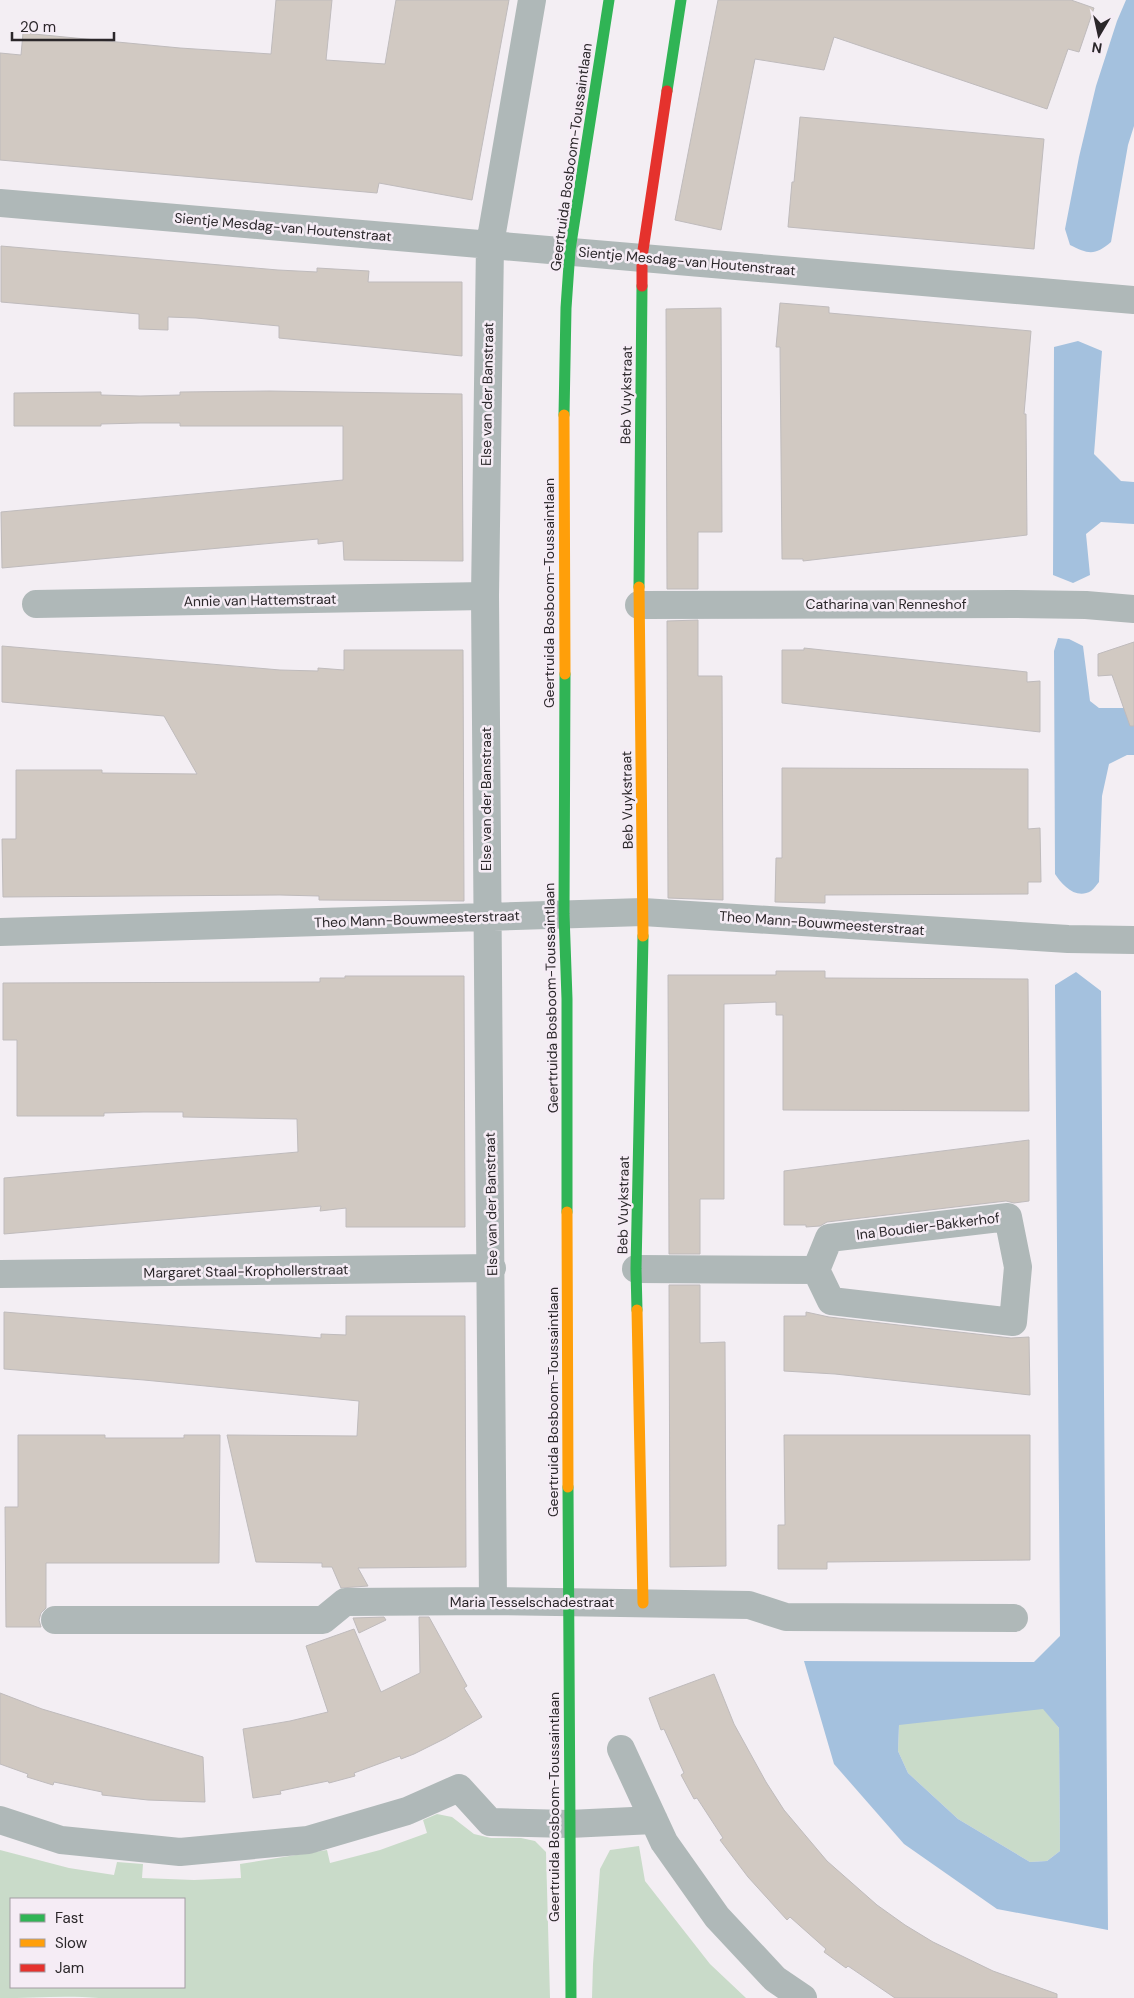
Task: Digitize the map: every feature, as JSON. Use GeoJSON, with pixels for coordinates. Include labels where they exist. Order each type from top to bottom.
{"type":"FeatureCollection","features":[{"type":"Feature","properties":{"kind":"street","name":"Else van der Banstraat"},"geometry":{"type":"LineString","coordinates":[[493,1601],[492,1268],[485,596],[490,244],[532,0]]}},
{"type":"Feature","properties":{"kind":"street","name":"Geertruida Bosboom-Toussaintlaan"},"geometry":{"type":"LineString","coordinates":[[571,1998],[563,455],[566,308],[570,250],[609,0]]}},
{"type":"Feature","properties":{"kind":"street","name":"Beb Vuykstraat"},"geometry":{"type":"LineString","coordinates":[[643,1603],[636,1269],[643,912],[639,605],[642,257],[681,0]]}},
{"type":"Feature","properties":{"kind":"street","name":"Sientje Mesdag-van Houtenstraat"},"geometry":{"type":"LineString","coordinates":[[0,202],[1134,300]]}},
{"type":"Feature","properties":{"kind":"street","name":"Annie van Hattemstraat"},"geometry":{"type":"LineString","coordinates":[[36,604],[485,596]]}},
{"type":"Feature","properties":{"kind":"street","name":"Catharina van Renneshof"},"geometry":{"type":"LineString","coordinates":[[639,605],[1027,604],[1086,605],[1134,609]]}},
{"type":"Feature","properties":{"kind":"street","name":"Theo Mann-Bouwmeesterstraat"},"geometry":{"type":"LineString","coordinates":[[0,932],[643,912],[1068,939],[1134,940]]}},
{"type":"Feature","properties":{"kind":"street","name":"Ina Boudier-Bakkerhof"},"geometry":{"type":"LineString","coordinates":[[1008,1217],[1018,1267],[1013,1322],[831,1301],[816,1270],[829,1238],[1008,1217]]}},
{"type":"Feature","properties":{"kind":"street","name":"Margaret Staal-Krophollerstraat"},"geometry":{"type":"LineString","coordinates":[[0,1274],[492,1268]]}},
{"type":"Feature","properties":{"kind":"street"},"geometry":{"type":"LineString","coordinates":[[636,1269],[816,1270]]}},
{"type":"Feature","properties":{"kind":"street","name":"Maria Tesselschadestraat"},"geometry":{"type":"LineString","coordinates":[[55,1620],[323,1620],[345,1602],[493,1601],[749,1605],[786,1617],[1014,1618]]}},
{"type":"Feature","properties":{"kind":"street"},"geometry":{"type":"LineString","coordinates":[[621,1749],[664,1842],[717,1917],[775,1979],[803,1998]]}},
{"type":"Feature","properties":{"kind":"street"},"geometry":{"type":"LineString","coordinates":[[0,1820],[60,1840],[180,1852],[308,1840],[407,1811],[459,1788],[490,1822],[569,1824],[654,1820]]}},
{"type":"Feature","properties":{"kind":"green space"},"geometry":{"type":"Polygon","coordinates":[[[1043,1708],[1059,1728],[1060,1851],[1047,1861],[1030,1862],[958,1819],[908,1773],[898,1751],[899,1724],[1043,1708]]]}},
{"type":"Feature","properties":{"kind":"green space"},"geometry":{"type":"Polygon","coordinates":[[[437,1814],[452,1817],[474,1834],[491,1838],[521,1838],[535,1841],[546,1852],[550,1998],[0,1998],[0,1850],[69,1868],[114,1875],[117,1862],[143,1864],[142,1878],[194,1880],[241,1878],[240,1864],[327,1850],[330,1863],[380,1850],[427,1833],[423,1820],[437,1814]]]}},
{"type":"Feature","properties":{"kind":"green space"},"geometry":{"type":"Polygon","coordinates":[[[639,1846],[645,1881],[710,1964],[746,1998],[592,1998],[600,1869],[610,1850],[639,1846]]]}},
{"type":"Feature","properties":{"kind":"water"},"geometry":{"type":"Polygon","coordinates":[[[1126,0],[1134,0],[1134,126],[1128,145],[1111,242],[1100,250],[1087,252],[1070,245],[1065,229],[1079,157],[1096,86],[1117,21],[1126,0]]]}},
{"type":"Feature","properties":{"kind":"water"},"geometry":{"type":"Polygon","coordinates":[[[1078,341],[1102,351],[1094,454],[1121,481],[1134,482],[1134,524],[1101,522],[1086,534],[1090,575],[1073,583],[1053,575],[1054,347],[1078,341]]]}},
{"type":"Feature","properties":{"kind":"water"},"geometry":{"type":"Polygon","coordinates":[[[1058,638],[1069,639],[1083,646],[1090,701],[1099,708],[1134,708],[1134,755],[1127,755],[1109,764],[1102,796],[1099,882],[1092,890],[1080,894],[1070,890],[1061,883],[1055,874],[1054,651],[1058,638]]]}},
{"type":"Feature","properties":{"kind":"water"},"geometry":{"type":"Polygon","coordinates":[[[1076,972],[1101,991],[1108,1930],[997,1909],[904,1844],[834,1764],[804,1661],[1034,1662],[1060,1636],[1055,985],[1076,972]],[[1043,1709],[899,1725],[898,1751],[908,1773],[958,1819],[1030,1862],[1047,1861],[1060,1851],[1059,1728],[1043,1709]]]}},
{"type":"Feature","properties":{"kind":"building"},"geometry":{"type":"Polygon","coordinates":[[[276,0],[332,0],[326,60],[385,64],[396,0],[509,0],[472,200],[379,183],[377,193],[0,160],[0,53],[21,55],[23,33],[180,48],[271,54],[276,0]]]}},
{"type":"Feature","properties":{"kind":"building"},"geometry":{"type":"Polygon","coordinates":[[[718,0],[1071,0],[1094,8],[1079,52],[1068,49],[1047,109],[834,37],[824,70],[755,59],[721,230],[675,220],[718,0]]]}},
{"type":"Feature","properties":{"kind":"building"},"geometry":{"type":"Polygon","coordinates":[[[800,117],[1044,139],[1034,249],[788,227],[800,117]]]}},
{"type":"Feature","properties":{"kind":"building"},"geometry":{"type":"Polygon","coordinates":[[[1,246],[278,270],[317,272],[317,268],[369,271],[368,282],[462,282],[462,356],[279,338],[279,326],[196,318],[168,317],[168,330],[139,329],[139,314],[1,302],[1,246]]]}},
{"type":"Feature","properties":{"kind":"building"},"geometry":{"type":"Polygon","coordinates":[[[780,303],[829,307],[829,313],[1031,331],[1024,414],[1026,414],[1027,535],[803,561],[803,559],[782,559],[780,347],[776,347],[780,303]]]}},
{"type":"Feature","properties":{"kind":"building"},"geometry":{"type":"Polygon","coordinates":[[[721,308],[722,532],[698,532],[698,589],[667,589],[666,309],[721,308]]]}},
{"type":"Feature","properties":{"kind":"building"},"geometry":{"type":"Polygon","coordinates":[[[269,391],[462,394],[463,561],[344,560],[343,541],[318,544],[318,539],[2,568],[1,512],[343,480],[343,426],[180,426],[180,423],[140,423],[101,424],[101,426],[14,426],[14,393],[101,392],[101,395],[140,396],[180,395],[180,392],[269,391]]]}},
{"type":"Feature","properties":{"kind":"building"},"geometry":{"type":"Polygon","coordinates":[[[698,620],[698,676],[722,676],[723,900],[668,898],[667,621],[698,620]]]}},
{"type":"Feature","properties":{"kind":"building"},"geometry":{"type":"Polygon","coordinates":[[[1134,642],[1134,726],[1130,726],[1112,675],[1098,676],[1098,654],[1134,642]]]}},
{"type":"Feature","properties":{"kind":"building"},"geometry":{"type":"Polygon","coordinates":[[[2,646],[280,670],[318,671],[318,668],[344,670],[344,650],[463,650],[464,901],[319,900],[319,896],[280,895],[3,897],[2,839],[16,839],[16,770],[102,770],[102,773],[197,774],[164,716],[2,702],[2,646]]]}},
{"type":"Feature","properties":{"kind":"building"},"geometry":{"type":"Polygon","coordinates":[[[804,648],[1027,672],[1027,682],[1040,681],[1040,732],[782,703],[782,650],[804,650],[804,648]]]}},
{"type":"Feature","properties":{"kind":"building"},"geometry":{"type":"Polygon","coordinates":[[[782,768],[1028,769],[1028,829],[1040,828],[1041,882],[1028,882],[1028,894],[825,895],[825,903],[775,902],[776,858],[782,858],[782,768]]]}},
{"type":"Feature","properties":{"kind":"building"},"geometry":{"type":"Polygon","coordinates":[[[776,971],[825,971],[825,978],[1028,979],[1029,1111],[783,1110],[783,1015],[776,1015],[776,1002],[724,1004],[724,1199],[700,1199],[700,1254],[669,1254],[668,975],[776,975],[776,971]]]}},
{"type":"Feature","properties":{"kind":"building"},"geometry":{"type":"Polygon","coordinates":[[[345,976],[464,976],[465,1227],[346,1227],[346,1208],[320,1211],[321,1206],[4,1234],[4,1178],[298,1152],[297,1119],[183,1117],[183,1112],[104,1113],[104,1116],[17,1116],[17,1040],[3,1040],[3,983],[320,982],[320,978],[345,978],[345,976]]]}},
{"type":"Feature","properties":{"kind":"building"},"geometry":{"type":"Polygon","coordinates":[[[1029,1140],[1029,1201],[1014,1203],[1006,1201],[827,1222],[820,1226],[784,1225],[784,1171],[1029,1140]]]}},
{"type":"Feature","properties":{"kind":"building"},"geometry":{"type":"Polygon","coordinates":[[[669,1285],[700,1285],[700,1343],[725,1342],[726,1566],[670,1567],[669,1285]]]}},
{"type":"Feature","properties":{"kind":"building"},"geometry":{"type":"Polygon","coordinates":[[[4,1312],[321,1338],[321,1334],[346,1335],[346,1316],[465,1316],[466,1567],[358,1568],[368,1586],[341,1588],[332,1567],[322,1567],[322,1563],[256,1562],[227,1435],[357,1436],[359,1401],[144,1380],[4,1369],[4,1312]]]}},
{"type":"Feature","properties":{"kind":"building"},"geometry":{"type":"Polygon","coordinates":[[[806,1312],[829,1317],[1011,1338],[1029,1337],[1030,1395],[835,1374],[784,1371],[784,1316],[806,1316],[806,1312]]]}},
{"type":"Feature","properties":{"kind":"building"},"geometry":{"type":"Polygon","coordinates":[[[18,1435],[105,1435],[105,1438],[184,1438],[184,1435],[220,1435],[219,1563],[46,1563],[46,1608],[41,1613],[39,1620],[41,1627],[6,1627],[5,1507],[18,1507],[18,1435]]]}},
{"type":"Feature","properties":{"kind":"building"},"geometry":{"type":"Polygon","coordinates":[[[784,1435],[1030,1435],[1030,1560],[827,1562],[827,1569],[778,1569],[778,1525],[785,1525],[784,1435]]]}},
{"type":"Feature","properties":{"kind":"building"},"geometry":{"type":"Polygon","coordinates":[[[384,1617],[386,1620],[359,1633],[353,1618],[384,1617]]]}},
{"type":"Feature","properties":{"kind":"building"},"geometry":{"type":"Polygon","coordinates":[[[419,1617],[429,1617],[467,1686],[464,1688],[482,1717],[414,1754],[401,1759],[400,1756],[354,1773],[355,1776],[329,1783],[328,1781],[280,1791],[281,1794],[253,1798],[243,1729],[328,1712],[306,1646],[354,1629],[381,1692],[420,1673],[419,1617]]]}},
{"type":"Feature","properties":{"kind":"building"},"geometry":{"type":"Polygon","coordinates":[[[714,1674],[734,1724],[766,1782],[784,1810],[827,1861],[877,1905],[933,1942],[993,1971],[1057,1994],[1057,1998],[895,1998],[848,1966],[846,1968],[824,1952],[826,1949],[790,1917],[787,1920],[748,1877],[720,1840],[723,1838],[697,1798],[694,1799],[681,1775],[684,1773],[664,1729],[661,1730],[649,1698],[714,1674]]]}},
{"type":"Feature","properties":{"kind":"building"},"geometry":{"type":"Polygon","coordinates":[[[0,1693],[42,1709],[203,1757],[205,1802],[148,1800],[102,1795],[102,1792],[54,1782],[53,1785],[27,1777],[28,1774],[0,1764],[0,1693]]]}},
{"type":"Feature","properties":{"kind":"traffic: fast"},"geometry":{"type":"LineString","coordinates":[[564,415],[566,308],[570,250],[609,0]]}},
{"type":"Feature","properties":{"kind":"traffic: fast"},"geometry":{"type":"LineString","coordinates":[[667,91],[681,0]]}},
{"type":"Feature","properties":{"kind":"traffic: fast"},"geometry":{"type":"LineString","coordinates":[[639,587],[642,286]]}},
{"type":"Feature","properties":{"kind":"traffic: fast"},"geometry":{"type":"LineString","coordinates":[[565,674],[564,914],[567,999],[567,1212]]}},
{"type":"Feature","properties":{"kind":"traffic: fast"},"geometry":{"type":"LineString","coordinates":[[637,1310],[636,1269],[643,936]]}},
{"type":"Feature","properties":{"kind":"traffic: fast"},"geometry":{"type":"LineString","coordinates":[[568,1487],[571,1998]]}},
{"type":"Feature","properties":{"kind":"traffic: slow"},"geometry":{"type":"LineString","coordinates":[[564,415],[565,674]]}},
{"type":"Feature","properties":{"kind":"traffic: slow"},"geometry":{"type":"LineString","coordinates":[[639,587],[643,936]]}},
{"type":"Feature","properties":{"kind":"traffic: slow"},"geometry":{"type":"LineString","coordinates":[[567,1212],[568,1487]]}},
{"type":"Feature","properties":{"kind":"traffic: slow"},"geometry":{"type":"LineString","coordinates":[[637,1310],[643,1603]]}},
{"type":"Feature","properties":{"kind":"traffic: jam"},"geometry":{"type":"LineString","coordinates":[[642,286],[642,257],[667,91]]}}]}
